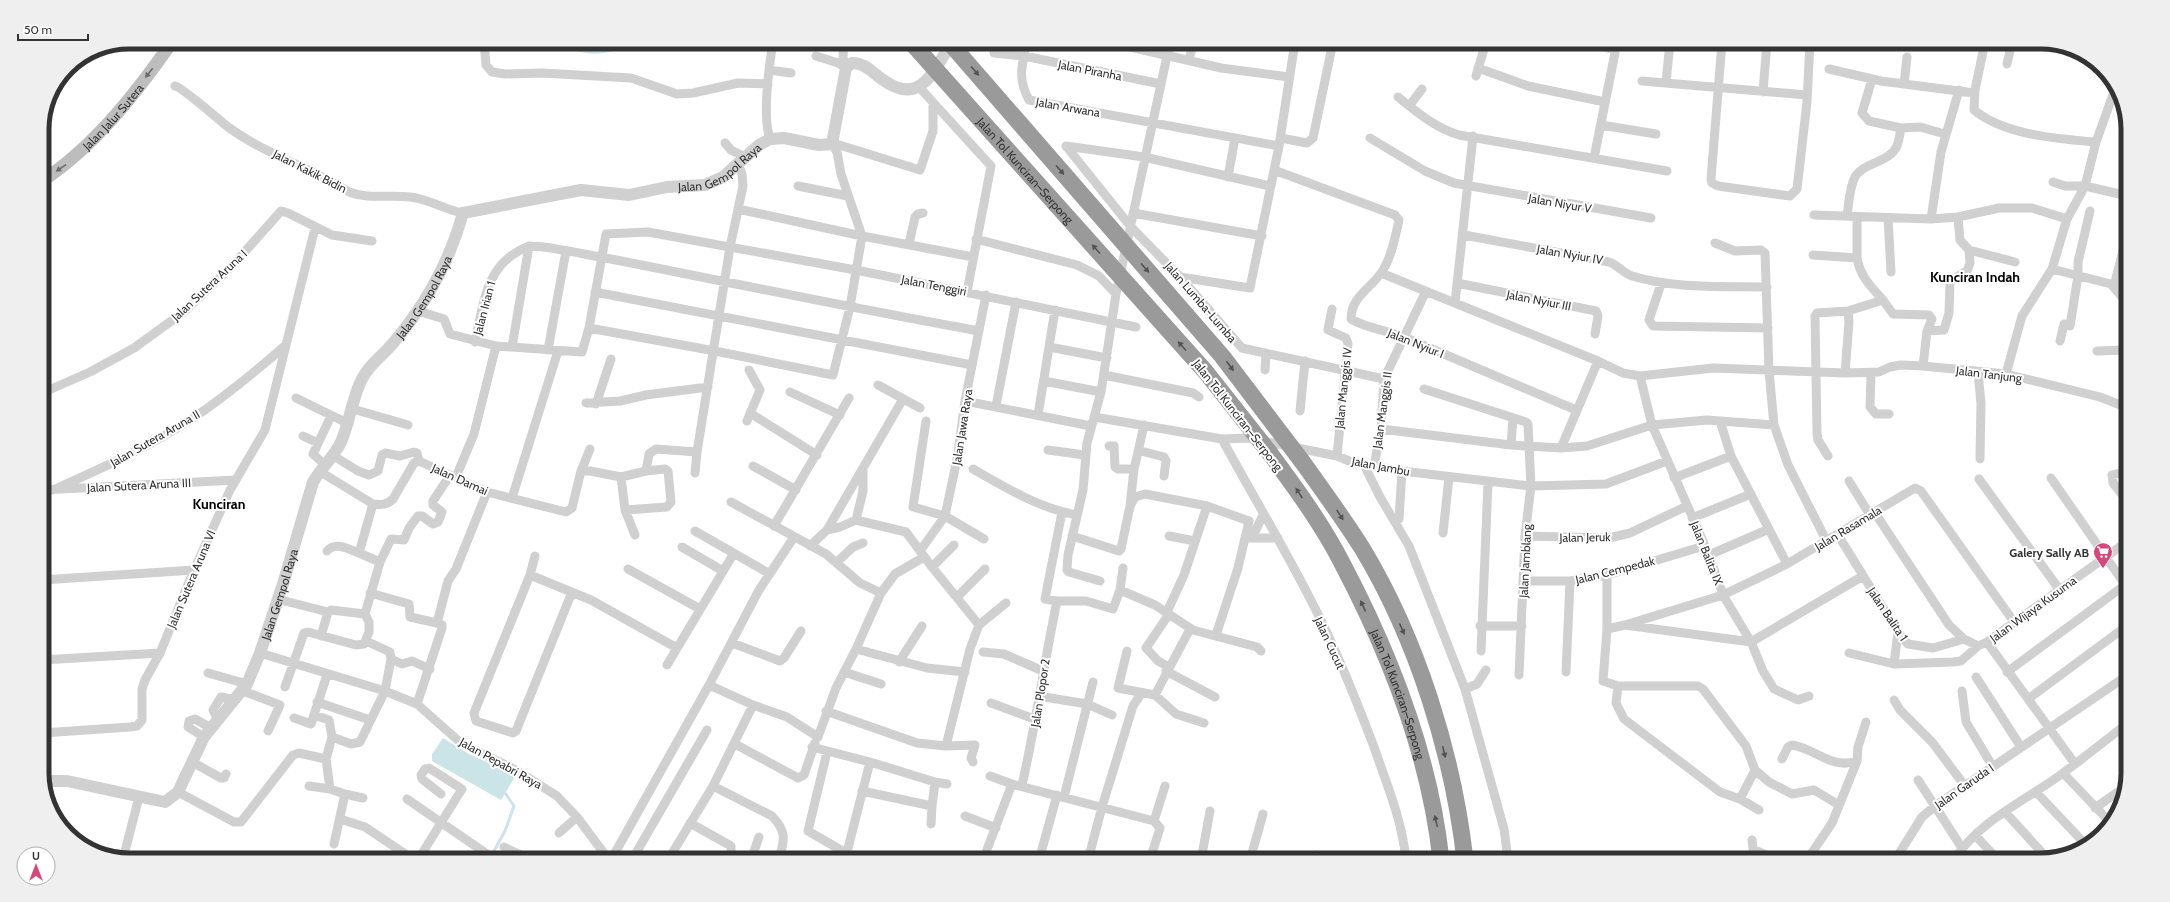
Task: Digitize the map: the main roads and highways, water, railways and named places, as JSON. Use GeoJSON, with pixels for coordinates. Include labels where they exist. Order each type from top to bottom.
{"type":"FeatureCollection","features":[{"type":"Feature","properties":{"kind":"highway","name":"Jalan Tol Kunciran–Serpong"},"geometry":{"type":"LineString","coordinates":[[917,49],[1205,371],[1269,452],[1292,484],[1342,562],[1394,679],[1420,752],[1438,830],[1440,853]]}},
{"type":"Feature","properties":{"kind":"highway","name":"Jalan Tol Kunciran–Serpong"},"geometry":{"type":"LineString","coordinates":[[955,49],[1222,356],[1301,460],[1362,548],[1388,596],[1416,659],[1443,746],[1461,826],[1464,853]]}},
{"type":"Feature","properties":{"kind":"main road","name":"Jalan Jalur Sutera"},"geometry":{"type":"LineString","coordinates":[[49,176],[66,165],[111,121],[167,49]]}},
{"type":"Feature","properties":{"kind":"water"},"geometry":{"type":"Polygon","coordinates":[[[570,49],[619,49],[598,54],[590,54],[570,49]]]}},
{"type":"Feature","properties":{"kind":"water"},"geometry":{"type":"Polygon","coordinates":[[[443,738],[469,754],[516,775],[501,800],[432,761],[432,754],[443,738]]]}},
{"type":"Feature","properties":{"kind":"waterway"},"geometry":{"type":"LineString","coordinates":[[493,853],[505,831],[514,806],[505,793]]}},
{"type":"Feature","properties":{"kind":"place","name":"Galery Sally AB"},"geometry":{"type":"Point","coordinates":[2103,569]}},
{"type":"Feature","properties":{"kind":"district","name":"Kunciran Indah"},"geometry":{"type":"Point","coordinates":[1975,277]}},
{"type":"Feature","properties":{"kind":"district","name":"Kunciran"},"geometry":{"type":"Point","coordinates":[219,504]}}]}
